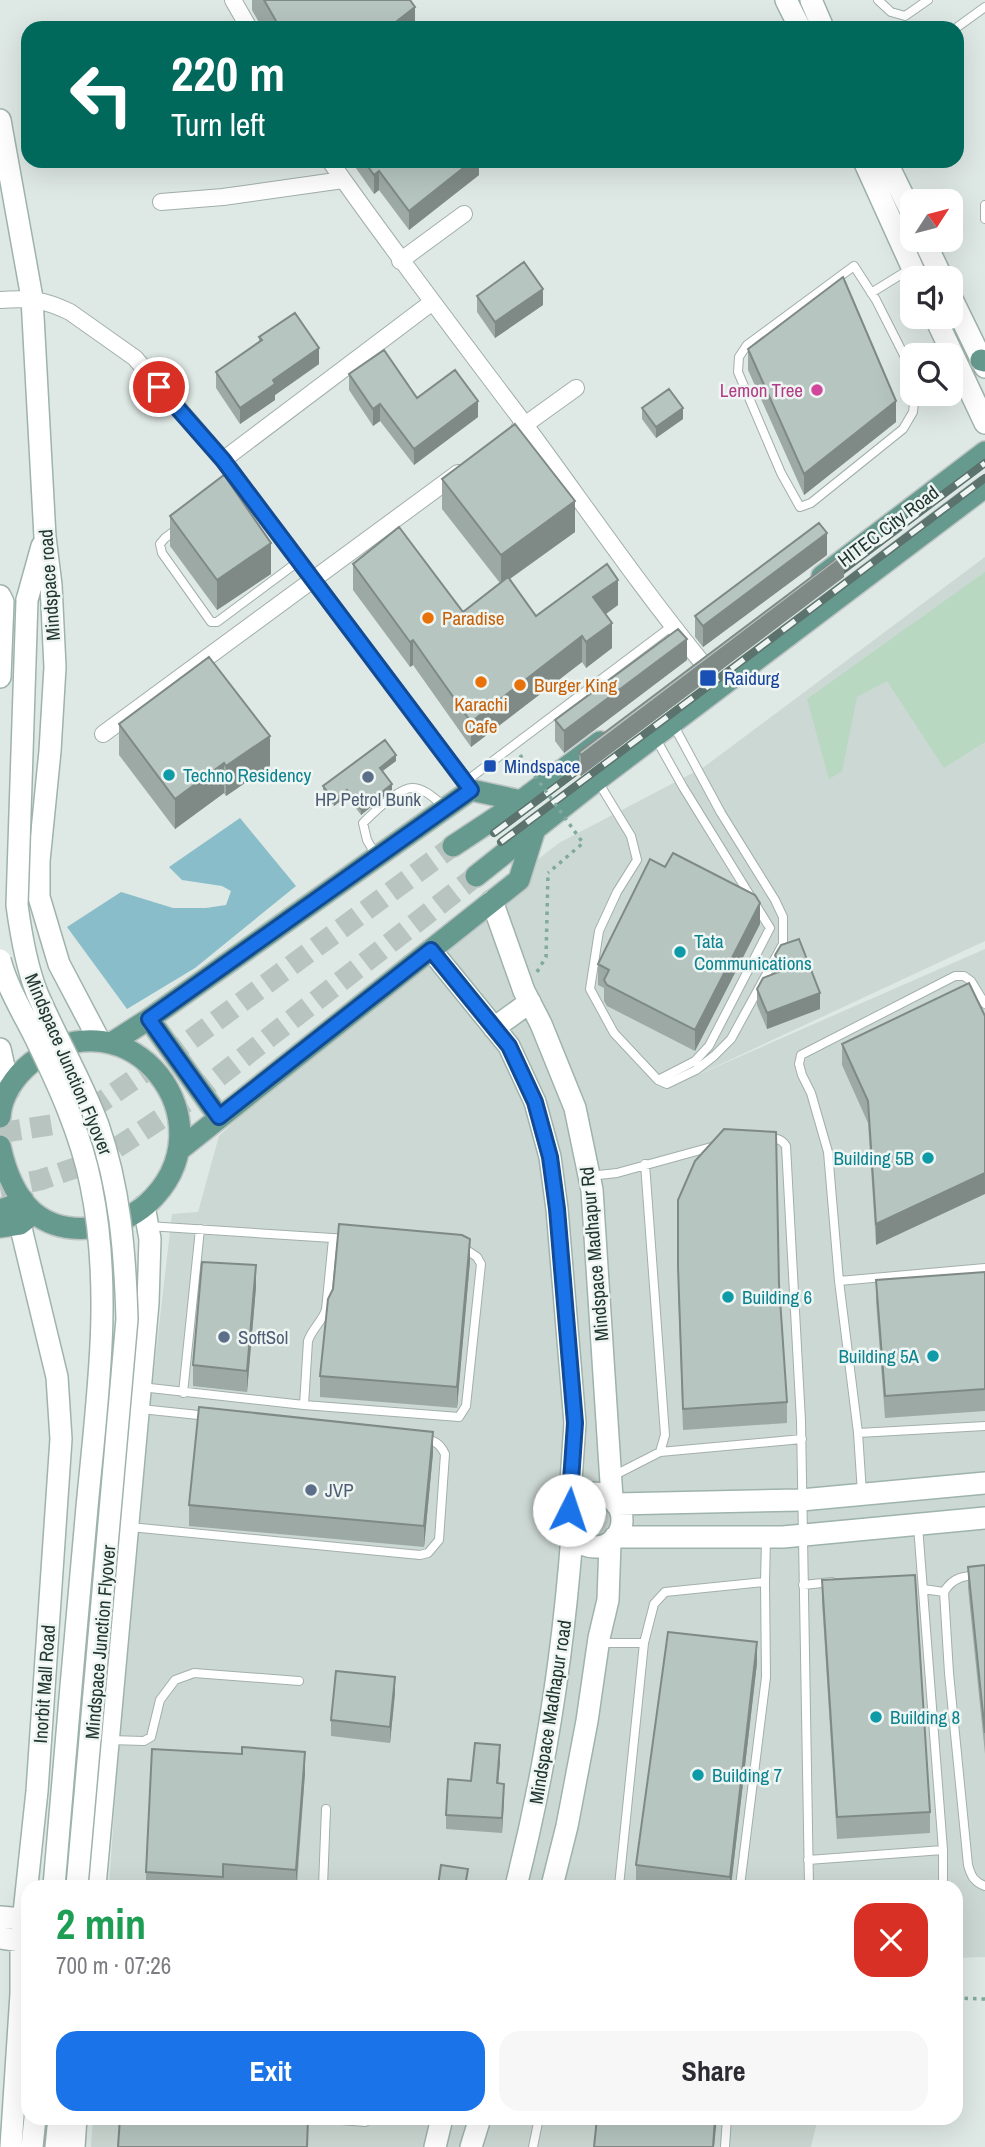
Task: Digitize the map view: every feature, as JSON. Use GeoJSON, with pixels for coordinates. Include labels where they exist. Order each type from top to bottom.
{"type":"FeatureCollection","features":[{"type":"Feature","properties":{"kind":"main road"},"geometry":{"type":"LineString","coordinates":[[786,0],[796,21]]}},
{"type":"Feature","properties":{"kind":"main road"},"geometry":{"type":"LineString","coordinates":[[811,0],[820,21]]}},
{"type":"Feature","properties":{"kind":"main road","name":"Mindspace road"},"geometry":{"type":"LineString","coordinates":[[0,120],[32,298],[45,537],[51,584],[55,667],[39,861],[39,897],[59,964],[106,1041]]}},
{"type":"Feature","properties":{"kind":"main road"},"geometry":{"type":"LineString","coordinates":[[867,168],[912,266]]}},
{"type":"Feature","properties":{"kind":"main road"},"geometry":{"type":"LineString","coordinates":[[890,168],[900,189]]}},
{"type":"Feature","properties":{"kind":"main road"},"geometry":{"type":"LineString","coordinates":[[963,321],[984,363]]}},
{"type":"Feature","properties":{"kind":"main road"},"geometry":{"type":"LineString","coordinates":[[963,379],[985,423]]}},
{"type":"Feature","properties":{"kind":"main road","name":"HITEC City Road"},"geometry":{"type":"LineString","coordinates":[[801,592],[985,452]]}},
{"type":"Feature","properties":{"kind":"main road","name":"HITEC City Road"},"geometry":{"type":"LineString","coordinates":[[476,876],[597,780],[985,487]]}},
{"type":"Feature","properties":{"kind":"main road","name":"Mindspace Junction Flyover"},"geometry":{"type":"LineString","coordinates":[[45,537],[27,600],[17,905],[21,936],[37,993],[77,1072],[111,1166],[125,1257],[127,1319],[78,1880]]}},
{"type":"Feature","properties":{"kind":"main road"},"geometry":{"type":"LineString","coordinates":[[0,677],[1,599]]}},
{"type":"Feature","properties":{"kind":"main road"},"geometry":{"type":"LineString","coordinates":[[682,681],[725,649]]}},
{"type":"Feature","properties":{"kind":"main road"},"geometry":{"type":"LineString","coordinates":[[453,846],[521,801],[618,729]]}},
{"type":"Feature","properties":{"kind":"main road"},"geometry":{"type":"LineString","coordinates":[[106,1041],[149,1019],[446,808],[468,786],[521,801]]}},
{"type":"Feature","properties":{"kind":"main road"},"geometry":{"type":"LineString","coordinates":[[179,1150],[519,880],[535,829]]}},
{"type":"Feature","properties":{"kind":"main road","name":"Mindspace Madhapur Rd"},"geometry":{"type":"LineString","coordinates":[[492,901],[530,1002],[575,1108],[592,1190],[613,1493]]}},
{"type":"Feature","properties":{"kind":"main road"},"geometry":{"type":"LineString","coordinates":[[431,950],[509,1046],[531,1094],[550,1157],[557,1209],[575,1423],[567,1524],[572,1536],[580,1544],[601,1548],[621,1530],[622,1512],[613,1493]]}},
{"type":"Feature","properties":{"kind":"main road","name":"Mindspace Junction Flyover"},"geometry":{"type":"LineString","coordinates":[[0,960],[50,1068],[81,1145],[98,1227],[104,1295],[99,1380],[55,1880]]}},
{"type":"Feature","properties":{"kind":"main road"},"geometry":{"type":"LineString","coordinates":[[494,1028],[530,1002]]}},
{"type":"Feature","properties":{"kind":"main road"},"geometry":{"type":"LineString","coordinates":[[149,1019],[219,1117]]}},
{"type":"Feature","properties":{"kind":"main road"},"geometry":{"type":"LineString","coordinates":[[3,1101],[24,1069],[43,1054],[83,1040],[106,1041],[152,1067],[166,1084],[176,1105],[180,1127],[179,1150],[172,1171],[146,1216],[150,1238],[148,1303],[96,1880]]}},
{"type":"Feature","properties":{"kind":"main road"},"geometry":{"type":"LineString","coordinates":[[0,1049],[3,1101]]}},
{"type":"Feature","properties":{"kind":"main road"},"geometry":{"type":"LineString","coordinates":[[531,1094],[561,1074]]}},
{"type":"Feature","properties":{"kind":"main road"},"geometry":{"type":"LineString","coordinates":[[0,1146],[19,1216]]}},
{"type":"Feature","properties":{"kind":"main road"},"geometry":{"type":"LineString","coordinates":[[0,1210],[12,1206],[19,1216],[77,1229],[105,1226],[129,1216],[146,1216]]}},
{"type":"Feature","properties":{"kind":"main road","name":"Inorbit Mall Road"},"geometry":{"type":"LineString","coordinates":[[19,1216],[57,1377],[61,1439],[37,1791],[27,1880]]}},
{"type":"Feature","properties":{"kind":"main road"},"geometry":{"type":"LineString","coordinates":[[569,1510],[576,1500],[587,1493],[801,1500],[985,1483]]}},
{"type":"Feature","properties":{"kind":"main road"},"geometry":{"type":"LineString","coordinates":[[613,1540],[803,1536],[985,1518]]}},
{"type":"Feature","properties":{"kind":"main road","name":"Mindspace Madhapur road"},"geometry":{"type":"LineString","coordinates":[[518,1880],[533,1818],[563,1642],[572,1536]]}},
{"type":"Feature","properties":{"kind":"main road","name":"Mindspace Madhapur road"},"geometry":{"type":"LineString","coordinates":[[553,1880],[575,1786],[598,1643],[608,1600],[613,1540]]}},
{"type":"Feature","properties":{"kind":"main road"},"geometry":{"type":"LineString","coordinates":[[49,1613],[119,1623]]}},
{"type":"Feature","properties":{"kind":"main road"},"geometry":{"type":"LineString","coordinates":[[0,1917],[21,1919]]}},
{"type":"Feature","properties":{"kind":"main road","name":"Inorbit Mall Road"},"geometry":{"type":"LineString","coordinates":[[11,2147],[21,1994],[10,1940],[21,1922]]}},
{"type":"Feature","properties":{"kind":"main road"},"geometry":{"type":"LineString","coordinates":[[32,2147],[34,2125]]}},
{"type":"Feature","properties":{"kind":"main road"},"geometry":{"type":"LineString","coordinates":[[56,2147],[58,2125]]}},
{"type":"Feature","properties":{"kind":"main road"},"geometry":{"type":"LineString","coordinates":[[74,2147],[76,2125]]}},
{"type":"Feature","properties":{"kind":"main road"},"geometry":{"type":"LineString","coordinates":[[435,2147],[440,2125]]}},
{"type":"Feature","properties":{"kind":"main road"},"geometry":{"type":"LineString","coordinates":[[471,2147],[478,2125]]}},
{"type":"Feature","properties":{"kind":"street"},"geometry":{"type":"LineString","coordinates":[[233,0],[245,21]]}},
{"type":"Feature","properties":{"kind":"street"},"geometry":{"type":"LineString","coordinates":[[335,168],[431,303],[704,665]]}},
{"type":"Feature","properties":{"kind":"street"},"geometry":{"type":"LineString","coordinates":[[161,202],[237,196],[343,180]]}},
{"type":"Feature","properties":{"kind":"street"},"geometry":{"type":"LineString","coordinates":[[400,261],[464,214]]}},
{"type":"Feature","properties":{"kind":"street"},"geometry":{"type":"LineString","coordinates":[[0,300],[32,298],[69,312],[135,358],[223,460],[238,488],[313,579],[468,786]]}},
{"type":"Feature","properties":{"kind":"street"},"geometry":{"type":"LineString","coordinates":[[223,460],[431,303]]}},
{"type":"Feature","properties":{"kind":"street"},"geometry":{"type":"LineString","coordinates":[[503,441],[576,388]]}},
{"type":"Feature","properties":{"kind":"street"},"geometry":{"type":"LineString","coordinates":[[103,734],[469,465]]}},
{"type":"Feature","properties":{"kind":"lane"},"geometry":{"type":"LineString","coordinates":[[878,0],[891,12],[905,16],[928,0]]}},
{"type":"Feature","properties":{"kind":"lane"},"geometry":{"type":"LineString","coordinates":[[964,23],[985,7]]}},
{"type":"Feature","properties":{"kind":"lane"},"geometry":{"type":"LineString","coordinates":[[985,205],[985,219]]}},
{"type":"Feature","properties":{"kind":"lane"},"geometry":{"type":"LineString","coordinates":[[900,349],[854,266],[747,345],[739,357],[738,372],[781,473],[800,507],[811,503],[903,429],[914,406]]}},
{"type":"Feature","properties":{"kind":"lane"},"geometry":{"type":"LineString","coordinates":[[871,293],[900,280]]}},
{"type":"Feature","properties":{"kind":"lane"},"geometry":{"type":"LineString","coordinates":[[185,524],[160,544],[166,559],[211,622],[217,622],[299,561]]}},
{"type":"Feature","properties":{"kind":"lane"},"geometry":{"type":"LineString","coordinates":[[468,786],[672,626]]}},
{"type":"Feature","properties":{"kind":"lane"},"geometry":{"type":"LineString","coordinates":[[597,780],[628,832],[637,860],[617,892],[599,931],[590,989],[614,1033],[657,1080],[667,1084],[696,1070],[731,1039],[783,944],[783,917],[775,900],[721,813],[673,724]]}},
{"type":"Feature","properties":{"kind":"lane"},"geometry":{"type":"LineString","coordinates":[[655,737],[770,928],[709,1046],[695,1061],[657,1080]]}},
{"type":"Feature","properties":{"kind":"lane"},"geometry":{"type":"LineString","coordinates":[[377,857],[367,840],[363,823],[402,790],[413,788],[425,792],[446,808]]}},
{"type":"Feature","properties":{"kind":"lane"},"geometry":{"type":"LineString","coordinates":[[862,1496],[858,1433],[839,1281],[828,1152],[811,1093],[802,1075],[799,1064],[801,1055],[955,976],[964,976],[971,981],[985,1004]]}},
{"type":"Feature","properties":{"kind":"lane"},"geometry":{"type":"LineString","coordinates":[[750,1139],[776,1138],[786,1146],[802,1439],[809,1880]]}},
{"type":"Feature","properties":{"kind":"lane"},"geometry":{"type":"LineString","coordinates":[[589,1176],[617,1173],[725,1143]]}},
{"type":"Feature","properties":{"kind":"lane"},"geometry":{"type":"LineString","coordinates":[[613,1493],[660,1452],[665,1434],[645,1164]]}},
{"type":"Feature","properties":{"kind":"lane"},"geometry":{"type":"LineString","coordinates":[[146,1216],[200,1229],[361,1240]]}},
{"type":"Feature","properties":{"kind":"lane"},"geometry":{"type":"LineString","coordinates":[[183,1393],[200,1229]]}},
{"type":"Feature","properties":{"kind":"lane"},"geometry":{"type":"LineString","coordinates":[[304,1405],[308,1342],[311,1331],[322,1320],[326,1310],[333,1239]]}},
{"type":"Feature","properties":{"kind":"lane"},"geometry":{"type":"LineString","coordinates":[[139,1398],[183,1393],[459,1416],[464,1412],[481,1264],[477,1257],[458,1246]]}},
{"type":"Feature","properties":{"kind":"lane"},"geometry":{"type":"LineString","coordinates":[[839,1281],[985,1268]]}},
{"type":"Feature","properties":{"kind":"lane"},"geometry":{"type":"LineString","coordinates":[[139,1398],[218,1417]]}},
{"type":"Feature","properties":{"kind":"lane"},"geometry":{"type":"LineString","coordinates":[[858,1433],[985,1426]]}},
{"type":"Feature","properties":{"kind":"lane"},"geometry":{"type":"LineString","coordinates":[[128,1527],[420,1555],[428,1553],[439,1540],[445,1454],[434,1440],[418,1438]]}},
{"type":"Feature","properties":{"kind":"lane"},"geometry":{"type":"LineString","coordinates":[[660,1452],[802,1439]]}},
{"type":"Feature","properties":{"kind":"lane"},"geometry":{"type":"LineString","coordinates":[[918,1523],[943,1880]]}},
{"type":"Feature","properties":{"kind":"lane"},"geometry":{"type":"LineString","coordinates":[[741,1880],[766,1677],[766,1537]]}},
{"type":"Feature","properties":{"kind":"lane"},"geometry":{"type":"LineString","coordinates":[[985,1574],[957,1577],[949,1583],[944,1592],[968,1865],[977,1883],[985,1886]]}},
{"type":"Feature","properties":{"kind":"lane"},"geometry":{"type":"LineString","coordinates":[[908,1576],[921,1575]]}},
{"type":"Feature","properties":{"kind":"lane"},"geometry":{"type":"LineString","coordinates":[[803,1585],[843,1581]]}},
{"type":"Feature","properties":{"kind":"lane"},"geometry":{"type":"LineString","coordinates":[[619,1880],[644,1643],[654,1604],[665,1592],[765,1582]]}},
{"type":"Feature","properties":{"kind":"lane"},"geometry":{"type":"LineString","coordinates":[[923,1589],[944,1592]]}},
{"type":"Feature","properties":{"kind":"lane"},"geometry":{"type":"LineString","coordinates":[[598,1643],[644,1643]]}},
{"type":"Feature","properties":{"kind":"lane"},"geometry":{"type":"LineString","coordinates":[[108,1740],[145,1741],[151,1737],[156,1712],[169,1687],[175,1680],[194,1673],[299,1681]]}},
{"type":"Feature","properties":{"kind":"lane"},"geometry":{"type":"LineString","coordinates":[[323,1880],[326,1809]]}},
{"type":"Feature","properties":{"kind":"lane"},"geometry":{"type":"LineString","coordinates":[[808,1860],[943,1850]]}},
{"type":"Feature","properties":{"kind":"lane"},"geometry":{"type":"LineString","coordinates":[[533,2147],[538,2125]]}},
{"type":"Feature","properties":{"kind":"lane"},"geometry":{"type":"LineString","coordinates":[[725,2147],[727,2125]]}},
{"type":"Feature","properties":{"kind":"path"},"geometry":{"type":"LineString","coordinates":[[520,755],[583,843],[548,873],[546,957]]}},
{"type":"Feature","properties":{"kind":"path"},"geometry":{"type":"LineString","coordinates":[[963,1998],[985,1999]]}},
{"type":"Feature","properties":{"kind":"shaded area"},"geometry":{"type":"Polygon","coordinates":[[[985,557],[985,941],[693,1077],[985,949],[985,1957],[963,1958],[963,1880],[109,1880],[131,1570],[172,1214],[198,1212],[219,1136],[384,979],[559,843],[704,767],[985,557]]]}},
{"type":"Feature","properties":{"kind":"shaded area"},"geometry":{"type":"Polygon","coordinates":[[[93,2125],[816,2125],[811,2147],[91,2147],[93,2125]]]}},
{"type":"Feature","properties":{"kind":"green space"},"geometry":{"type":"Polygon","coordinates":[[[985,572],[985,742],[944,768],[887,681],[857,697],[842,771],[829,779],[807,699],[985,572]]]}},
{"type":"Feature","properties":{"kind":"water"},"geometry":{"type":"Polygon","coordinates":[[[240,818],[296,886],[195,968],[127,1009],[67,927],[121,892],[173,908],[226,905],[231,891],[222,886],[182,880],[169,867],[240,818]]]}},
{"type":"Feature","properties":{"kind":"building"},"geometry":{"type":"Polygon","coordinates":[[[264,0],[410,0],[415,7],[397,21],[276,21],[264,0]]]}},
{"type":"Feature","properties":{"kind":"building"},"geometry":{"type":"Polygon","coordinates":[[[369,168],[463,168],[409,211],[379,171],[374,175],[369,168]]]}},
{"type":"Feature","properties":{"kind":"building"},"geometry":{"type":"Polygon","coordinates":[[[524,262],[543,289],[495,322],[477,296],[524,262]]]}},
{"type":"Feature","properties":{"kind":"building"},"geometry":{"type":"Polygon","coordinates":[[[843,277],[896,401],[804,474],[748,349],[843,277]]]}},
{"type":"Feature","properties":{"kind":"building"},"geometry":{"type":"Polygon","coordinates":[[[295,313],[319,348],[273,380],[275,384],[240,408],[216,372],[262,340],[259,337],[295,313]]]}},
{"type":"Feature","properties":{"kind":"building"},"geometry":{"type":"Polygon","coordinates":[[[384,350],[417,398],[455,370],[478,401],[414,449],[380,404],[373,409],[349,374],[384,350]]]}},
{"type":"Feature","properties":{"kind":"building"},"geometry":{"type":"Polygon","coordinates":[[[669,389],[683,408],[656,427],[642,408],[669,389]]]}},
{"type":"Feature","properties":{"kind":"building"},"geometry":{"type":"Polygon","coordinates":[[[515,424],[575,501],[501,555],[442,479],[515,424]]]}},
{"type":"Feature","properties":{"kind":"building"},"geometry":{"type":"Polygon","coordinates":[[[224,475],[271,543],[217,580],[170,516],[224,475]]]}},
{"type":"Feature","properties":{"kind":"building"},"geometry":{"type":"Polygon","coordinates":[[[819,523],[827,533],[703,626],[695,616],[819,523]]]}},
{"type":"Feature","properties":{"kind":"building"},"geometry":{"type":"Polygon","coordinates":[[[399,527],[463,612],[508,577],[536,616],[607,564],[618,580],[593,597],[612,623],[586,642],[582,636],[471,722],[413,640],[410,642],[353,564],[399,527]]]}},
{"type":"Feature","properties":{"kind":"building"},"geometry":{"type":"Polygon","coordinates":[[[842,554],[844,556],[581,755],[579,752],[842,554]]]}},
{"type":"Feature","properties":{"kind":"building"},"geometry":{"type":"Polygon","coordinates":[[[678,629],[687,639],[564,731],[555,720],[678,629]]]}},
{"type":"Feature","properties":{"kind":"building"},"geometry":{"type":"Polygon","coordinates":[[[209,657],[270,736],[226,766],[224,763],[175,799],[119,724],[209,657]]]}},
{"type":"Feature","properties":{"kind":"building"},"geometry":{"type":"Polygon","coordinates":[[[385,740],[396,755],[380,768],[392,784],[361,809],[347,790],[334,800],[323,786],[385,740]]]}},
{"type":"Feature","properties":{"kind":"building","name":"Tata Communications"},"geometry":{"type":"Polygon","coordinates":[[[673,853],[755,895],[760,903],[695,1030],[607,985],[604,980],[609,970],[598,964],[650,859],[665,867],[673,853]]]}},
{"type":"Feature","properties":{"kind":"building"},"geometry":{"type":"Polygon","coordinates":[[[799,939],[820,993],[767,1013],[757,989],[763,978],[781,971],[775,955],[781,945],[799,939]]]}},
{"type":"Feature","properties":{"kind":"building","name":"Building 5B"},"geometry":{"type":"Polygon","coordinates":[[[969,983],[985,1016],[985,1173],[876,1224],[868,1101],[842,1044],[969,983]]]}},
{"type":"Feature","properties":{"kind":"building","name":"Building 6"},"geometry":{"type":"Polygon","coordinates":[[[724,1129],[776,1132],[779,1284],[787,1402],[683,1409],[678,1200],[695,1161],[724,1129]]]}},
{"type":"Feature","properties":{"kind":"building"},"geometry":{"type":"Polygon","coordinates":[[[339,1224],[462,1235],[470,1239],[457,1387],[320,1376],[328,1299],[333,1289],[339,1224]]]}},
{"type":"Feature","properties":{"kind":"building","name":"SoftSol"},"geometry":{"type":"Polygon","coordinates":[[[202,1262],[256,1265],[247,1371],[193,1365],[202,1262]]]}},
{"type":"Feature","properties":{"kind":"building","name":"Building 5A"},"geometry":{"type":"Polygon","coordinates":[[[985,1272],[985,1389],[885,1396],[876,1280],[985,1272]]]}},
{"type":"Feature","properties":{"kind":"building","name":"JVP"},"geometry":{"type":"Polygon","coordinates":[[[199,1407],[433,1432],[424,1526],[189,1505],[199,1407]]]}},
{"type":"Feature","properties":{"kind":"building"},"geometry":{"type":"Polygon","coordinates":[[[985,1565],[985,1733],[968,1567],[985,1565]]]}},
{"type":"Feature","properties":{"kind":"building","name":"Building 8"},"geometry":{"type":"Polygon","coordinates":[[[915,1575],[930,1812],[837,1817],[822,1580],[915,1575]]]}},
{"type":"Feature","properties":{"kind":"building","name":"Building 7"},"geometry":{"type":"Polygon","coordinates":[[[668,1632],[757,1642],[730,1877],[636,1865],[668,1632]]]}},
{"type":"Feature","properties":{"kind":"building"},"geometry":{"type":"Polygon","coordinates":[[[336,1671],[395,1677],[390,1727],[331,1720],[336,1671]]]}},
{"type":"Feature","properties":{"kind":"building"},"geometry":{"type":"Polygon","coordinates":[[[475,1743],[500,1745],[497,1783],[504,1784],[502,1818],[446,1815],[448,1779],[471,1781],[475,1743]]]}},
{"type":"Feature","properties":{"kind":"building"},"geometry":{"type":"Polygon","coordinates":[[[242,1747],[305,1752],[296,1870],[223,1864],[223,1877],[146,1872],[152,1749],[242,1754],[242,1747]]]}},
{"type":"Feature","properties":{"kind":"building"},"geometry":{"type":"Polygon","coordinates":[[[441,1865],[468,1869],[466,1880],[439,1880],[441,1865]]]}},
{"type":"Feature","properties":{"kind":"building"},"geometry":{"type":"Polygon","coordinates":[[[120,2125],[308,2125],[307,2147],[118,2147],[120,2125]]]}},
{"type":"Feature","properties":{"kind":"building"},"geometry":{"type":"Polygon","coordinates":[[[596,2125],[715,2125],[713,2147],[594,2147],[596,2125]]]}},
{"type":"Feature","properties":{"kind":"tunnel"},"geometry":{"type":"LineString","coordinates":[[0,1133],[57,1124],[94,1107],[174,1052],[453,846]]}},
{"type":"Feature","properties":{"kind":"tunnel"},"geometry":{"type":"LineString","coordinates":[[0,1188],[40,1180],[75,1168],[113,1150],[186,1102],[476,876]]}},
{"type":"Feature","properties":{"kind":"railway"},"geometry":{"type":"LineString","coordinates":[[828,581],[985,463]]}},
{"type":"Feature","properties":{"kind":"railway"},"geometry":{"type":"LineString","coordinates":[[501,842],[985,478]]}},
{"type":"Feature","properties":{"kind":"railway"},"geometry":{"type":"LineString","coordinates":[[494,833],[594,758]]}},
{"type":"Feature","properties":{"kind":"place","name":"Lemon Tree"},"geometry":{"type":"Point","coordinates":[817,390]}},
{"type":"Feature","properties":{"kind":"place","name":"Paradise"},"geometry":{"type":"Point","coordinates":[428,618]}},
{"type":"Feature","properties":{"kind":"place","name":"Raidurg"},"geometry":{"type":"Point","coordinates":[708,678]}},
{"type":"Feature","properties":{"kind":"place","name":"Karachi Cafe"},"geometry":{"type":"Point","coordinates":[481,682]}},
{"type":"Feature","properties":{"kind":"place","name":"Burger King"},"geometry":{"type":"Point","coordinates":[520,685]}},
{"type":"Feature","properties":{"kind":"place","name":"Mindspace"},"geometry":{"type":"Point","coordinates":[490,766]}},
{"type":"Feature","properties":{"kind":"place","name":"Techno Residency"},"geometry":{"type":"Point","coordinates":[169,775]}},
{"type":"Feature","properties":{"kind":"place","name":"HP Petrol Bunk"},"geometry":{"type":"Point","coordinates":[368,777]}},
{"type":"Feature","properties":{"kind":"place","name":"Tata Communications"},"geometry":{"type":"Point","coordinates":[680,952]}},
{"type":"Feature","properties":{"kind":"place","name":"Building 5B"},"geometry":{"type":"Point","coordinates":[928,1158]}},
{"type":"Feature","properties":{"kind":"place","name":"Building 6"},"geometry":{"type":"Point","coordinates":[728,1297]}},
{"type":"Feature","properties":{"kind":"place","name":"SoftSol"},"geometry":{"type":"Point","coordinates":[224,1337]}},
{"type":"Feature","properties":{"kind":"place","name":"Building 5A"},"geometry":{"type":"Point","coordinates":[933,1356]}},
{"type":"Feature","properties":{"kind":"place","name":"JVP"},"geometry":{"type":"Point","coordinates":[311,1490]}},
{"type":"Feature","properties":{"kind":"place","name":"Building 8"},"geometry":{"type":"Point","coordinates":[876,1717]}},
{"type":"Feature","properties":{"kind":"place","name":"Building 7"},"geometry":{"type":"Point","coordinates":[698,1775]}},
{"type":"Feature","properties":{"kind":"route"},"geometry":{"type":"LineString","coordinates":[[159,387],[223,460],[471,790],[149,1019],[219,1117],[431,950],[509,1046],[535,1102],[550,1157],[557,1209],[575,1423],[569,1510]]}}]}
